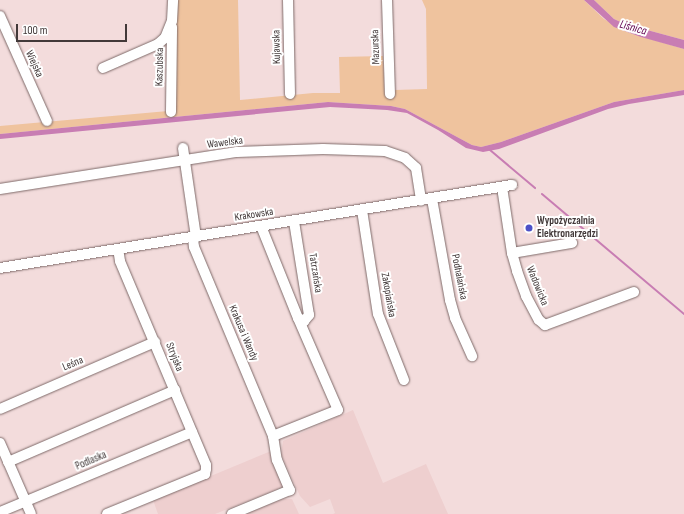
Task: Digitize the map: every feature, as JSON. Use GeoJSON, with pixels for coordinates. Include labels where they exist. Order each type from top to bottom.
{"type":"FeatureCollection","features":[{"type":"Feature","properties":{"kind":"street","name":"Kaszubska"},"geometry":{"type":"LineString","coordinates":[[171,112],[173,0]]}},
{"type":"Feature","properties":{"kind":"street","name":"Kujawska"},"geometry":{"type":"LineString","coordinates":[[288,0],[290,94]]}},
{"type":"Feature","properties":{"kind":"street","name":"Mazurska"},"geometry":{"type":"LineString","coordinates":[[387,0],[390,94]]}},
{"type":"Feature","properties":{"kind":"street","name":"Wiejska"},"geometry":{"type":"LineString","coordinates":[[0,16],[47,121]]}},
{"type":"Feature","properties":{"kind":"street","name":"Kaszubska"},"geometry":{"type":"LineString","coordinates":[[103,68],[158,44],[165,38],[172,21]]}},
{"type":"Feature","properties":{"kind":"street","name":"Krakusa i Wandy"},"geometry":{"type":"LineString","coordinates":[[183,148],[195,237],[194,247],[273,436],[277,460],[290,490],[232,514]]}},
{"type":"Feature","properties":{"kind":"street","name":"Wawelska"},"geometry":{"type":"LineString","coordinates":[[0,189],[238,152],[323,149],[385,151],[405,158],[414,164],[417,172],[421,200]]}},
{"type":"Feature","properties":{"kind":"street","name":"Krakowska"},"geometry":{"type":"LineString","coordinates":[[0,268],[507,186]]}},
{"type":"Feature","properties":{"kind":"street","name":"Wadowicka"},"geometry":{"type":"LineString","coordinates":[[507,186],[512,253],[526,296],[539,320],[545,325],[634,292]]}},
{"type":"Feature","properties":{"kind":"street","name":"Podhalańska"},"geometry":{"type":"LineString","coordinates":[[432,199],[455,318],[472,356]]}},
{"type":"Feature","properties":{"kind":"street","name":"Zakopiańska"},"geometry":{"type":"LineString","coordinates":[[362,210],[378,314],[404,380]]}},
{"type":"Feature","properties":{"kind":"street","name":"Tatrzańska"},"geometry":{"type":"LineString","coordinates":[[294,221],[309,315],[304,321],[298,318]]}},
{"type":"Feature","properties":{"kind":"street"},"geometry":{"type":"LineString","coordinates":[[261,226],[298,318],[338,410],[273,436]]}},
{"type":"Feature","properties":{"kind":"street","name":"Wadowicka"},"geometry":{"type":"LineString","coordinates":[[512,253],[572,243]]}},
{"type":"Feature","properties":{"kind":"street","name":"Stryjska"},"geometry":{"type":"LineString","coordinates":[[107,514],[205,474],[206,465],[120,261],[118,249]]}},
{"type":"Feature","properties":{"kind":"street","name":"Leśna"},"geometry":{"type":"LineString","coordinates":[[0,409],[155,342]]}},
{"type":"Feature","properties":{"kind":"street"},"geometry":{"type":"LineString","coordinates":[[8,462],[175,390]]}},
{"type":"Feature","properties":{"kind":"street","name":"Podlaska"},"geometry":{"type":"LineString","coordinates":[[0,512],[192,432]]}},
{"type":"Feature","properties":{"kind":"street"},"geometry":{"type":"LineString","coordinates":[[0,443],[31,514]]}},
{"type":"Feature","properties":{"kind":"shaded area"},"geometry":{"type":"Polygon","coordinates":[[[176,0],[238,0],[240,100],[313,93],[340,93],[339,57],[383,56],[385,96],[395,97],[395,90],[427,89],[426,9],[422,0],[584,0],[604,19],[627,32],[684,49],[684,90],[614,102],[501,142],[481,147],[472,145],[405,109],[391,106],[328,102],[0,134],[0,126],[168,111],[176,0]]]}},
{"type":"Feature","properties":{"kind":"shaded area"},"geometry":{"type":"Polygon","coordinates":[[[594,0],[684,0],[684,40],[625,24],[614,19],[594,0]]]}},
{"type":"Feature","properties":{"kind":"shaded area"},"geometry":{"type":"Polygon","coordinates":[[[353,410],[383,483],[426,464],[448,514],[333,514],[335,513],[330,499],[310,507],[300,496],[281,454],[283,441],[353,410]]]}},
{"type":"Feature","properties":{"kind":"shaded area"},"geometry":{"type":"Polygon","coordinates":[[[271,451],[272,459],[283,487],[215,514],[158,514],[153,500],[271,451]]]}},
{"type":"Feature","properties":{"kind":"shaded area"},"geometry":{"type":"Polygon","coordinates":[[[282,499],[292,499],[299,514],[246,514],[282,499]]]}},
{"type":"Feature","properties":{"kind":"water","name":"Liśnica"},"geometry":{"type":"Polygon","coordinates":[[[584,0],[594,0],[614,19],[625,24],[684,40],[684,49],[641,37],[614,27],[584,0]]]}},
{"type":"Feature","properties":{"kind":"water"},"geometry":{"type":"Polygon","coordinates":[[[684,90],[684,95],[608,109],[499,149],[483,152],[466,148],[407,113],[387,110],[330,107],[0,139],[0,134],[328,102],[391,106],[405,109],[472,145],[481,147],[501,142],[614,102],[684,90]]]}},
{"type":"Feature","properties":{"kind":"waterway"},"geometry":{"type":"LineString","coordinates":[[490,150],[535,188]]}},
{"type":"Feature","properties":{"kind":"waterway"},"geometry":{"type":"LineString","coordinates":[[542,194],[684,314]]}},
{"type":"Feature","properties":{"kind":"place","name":"Wypożyczalnia Elektronarzędzi"},"geometry":{"type":"Point","coordinates":[529,228]}}]}
